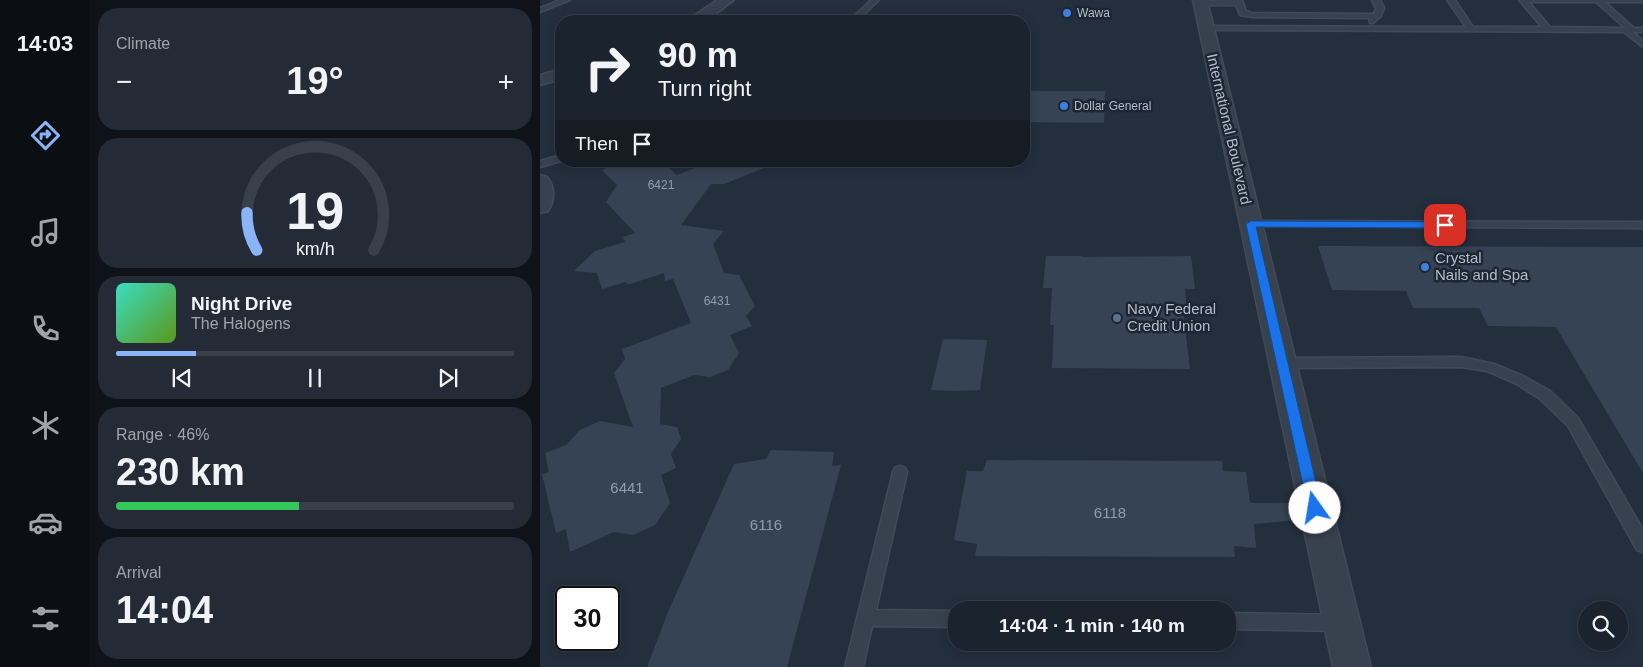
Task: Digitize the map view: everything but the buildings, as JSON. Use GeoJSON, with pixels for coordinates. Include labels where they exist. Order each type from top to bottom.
{"type":"FeatureCollection","features":[{"type":"Feature","properties":{"kind":"street"},"geometry":{"type":"LineString","coordinates":[[705,15],[727,0]]}},
{"type":"Feature","properties":{"kind":"street","name":"International Boulevard"},"geometry":{"type":"LineString","coordinates":[[1202,10],[1352,667]]}},
{"type":"Feature","properties":{"kind":"street"},"geometry":{"type":"LineString","coordinates":[[540,80],[555,76]]}},
{"type":"Feature","properties":{"kind":"street"},"geometry":{"type":"LineString","coordinates":[[540,181],[543,195],[540,206]]}},
{"type":"Feature","properties":{"kind":"lane"},"geometry":{"type":"LineString","coordinates":[[540,10],[566,0]]}},
{"type":"Feature","properties":{"kind":"lane"},"geometry":{"type":"LineString","coordinates":[[860,15],[875,0]]}},
{"type":"Feature","properties":{"kind":"lane"},"geometry":{"type":"LineString","coordinates":[[1202,10],[1238,1],[1242,13],[1252,16],[1373,16],[1378,14],[1380,8],[1376,0]]}},
{"type":"Feature","properties":{"kind":"lane"},"geometry":{"type":"LineString","coordinates":[[1451,0],[1471,29]]}},
{"type":"Feature","properties":{"kind":"lane"},"geometry":{"type":"LineString","coordinates":[[1523,0],[1548,30]]}},
{"type":"Feature","properties":{"kind":"lane"},"geometry":{"type":"LineString","coordinates":[[1523,0],[1643,0]]}},
{"type":"Feature","properties":{"kind":"lane"},"geometry":{"type":"LineString","coordinates":[[1599,0],[1643,45]]}},
{"type":"Feature","properties":{"kind":"lane"},"geometry":{"type":"LineString","coordinates":[[1202,10],[1379,29],[1643,30]]}},
{"type":"Feature","properties":{"kind":"lane"},"geometry":{"type":"LineString","coordinates":[[1373,16],[1372,18],[1379,29]]}},
{"type":"Feature","properties":{"kind":"lane"},"geometry":{"type":"LineString","coordinates":[[540,164],[555,160]]}},
{"type":"Feature","properties":{"kind":"lane"},"geometry":{"type":"LineString","coordinates":[[1251,224],[1643,225]]}},
{"type":"Feature","properties":{"kind":"lane"},"geometry":{"type":"LineString","coordinates":[[1282,363],[1462,362],[1488,367],[1520,380],[1545,395],[1573,422],[1643,545]]}},
{"type":"Feature","properties":{"kind":"lane"},"geometry":{"type":"LineString","coordinates":[[854,667],[900,472]]}},
{"type":"Feature","properties":{"kind":"lane"},"geometry":{"type":"LineString","coordinates":[[865,618],[948,619]]}},
{"type":"Feature","properties":{"kind":"lane"},"geometry":{"type":"LineString","coordinates":[[1236,621],[1342,623]]}},
{"type":"Feature","properties":{"kind":"place","name":"Wawa"},"geometry":{"type":"Point","coordinates":[1067,13]}},
{"type":"Feature","properties":{"kind":"place","name":"Dollar General"},"geometry":{"type":"Point","coordinates":[1064,106]}},
{"type":"Feature","properties":{"kind":"place","name":"Crystal Nails and Spa"},"geometry":{"type":"Point","coordinates":[1425,267]}},
{"type":"Feature","properties":{"kind":"place","name":"Navy Federal Credit Union"},"geometry":{"type":"Point","coordinates":[1117,318]}},
{"type":"Feature","properties":{"kind":"route"},"geometry":{"type":"LineString","coordinates":[[1315,508],[1251,224],[1445,225]]}}]}
